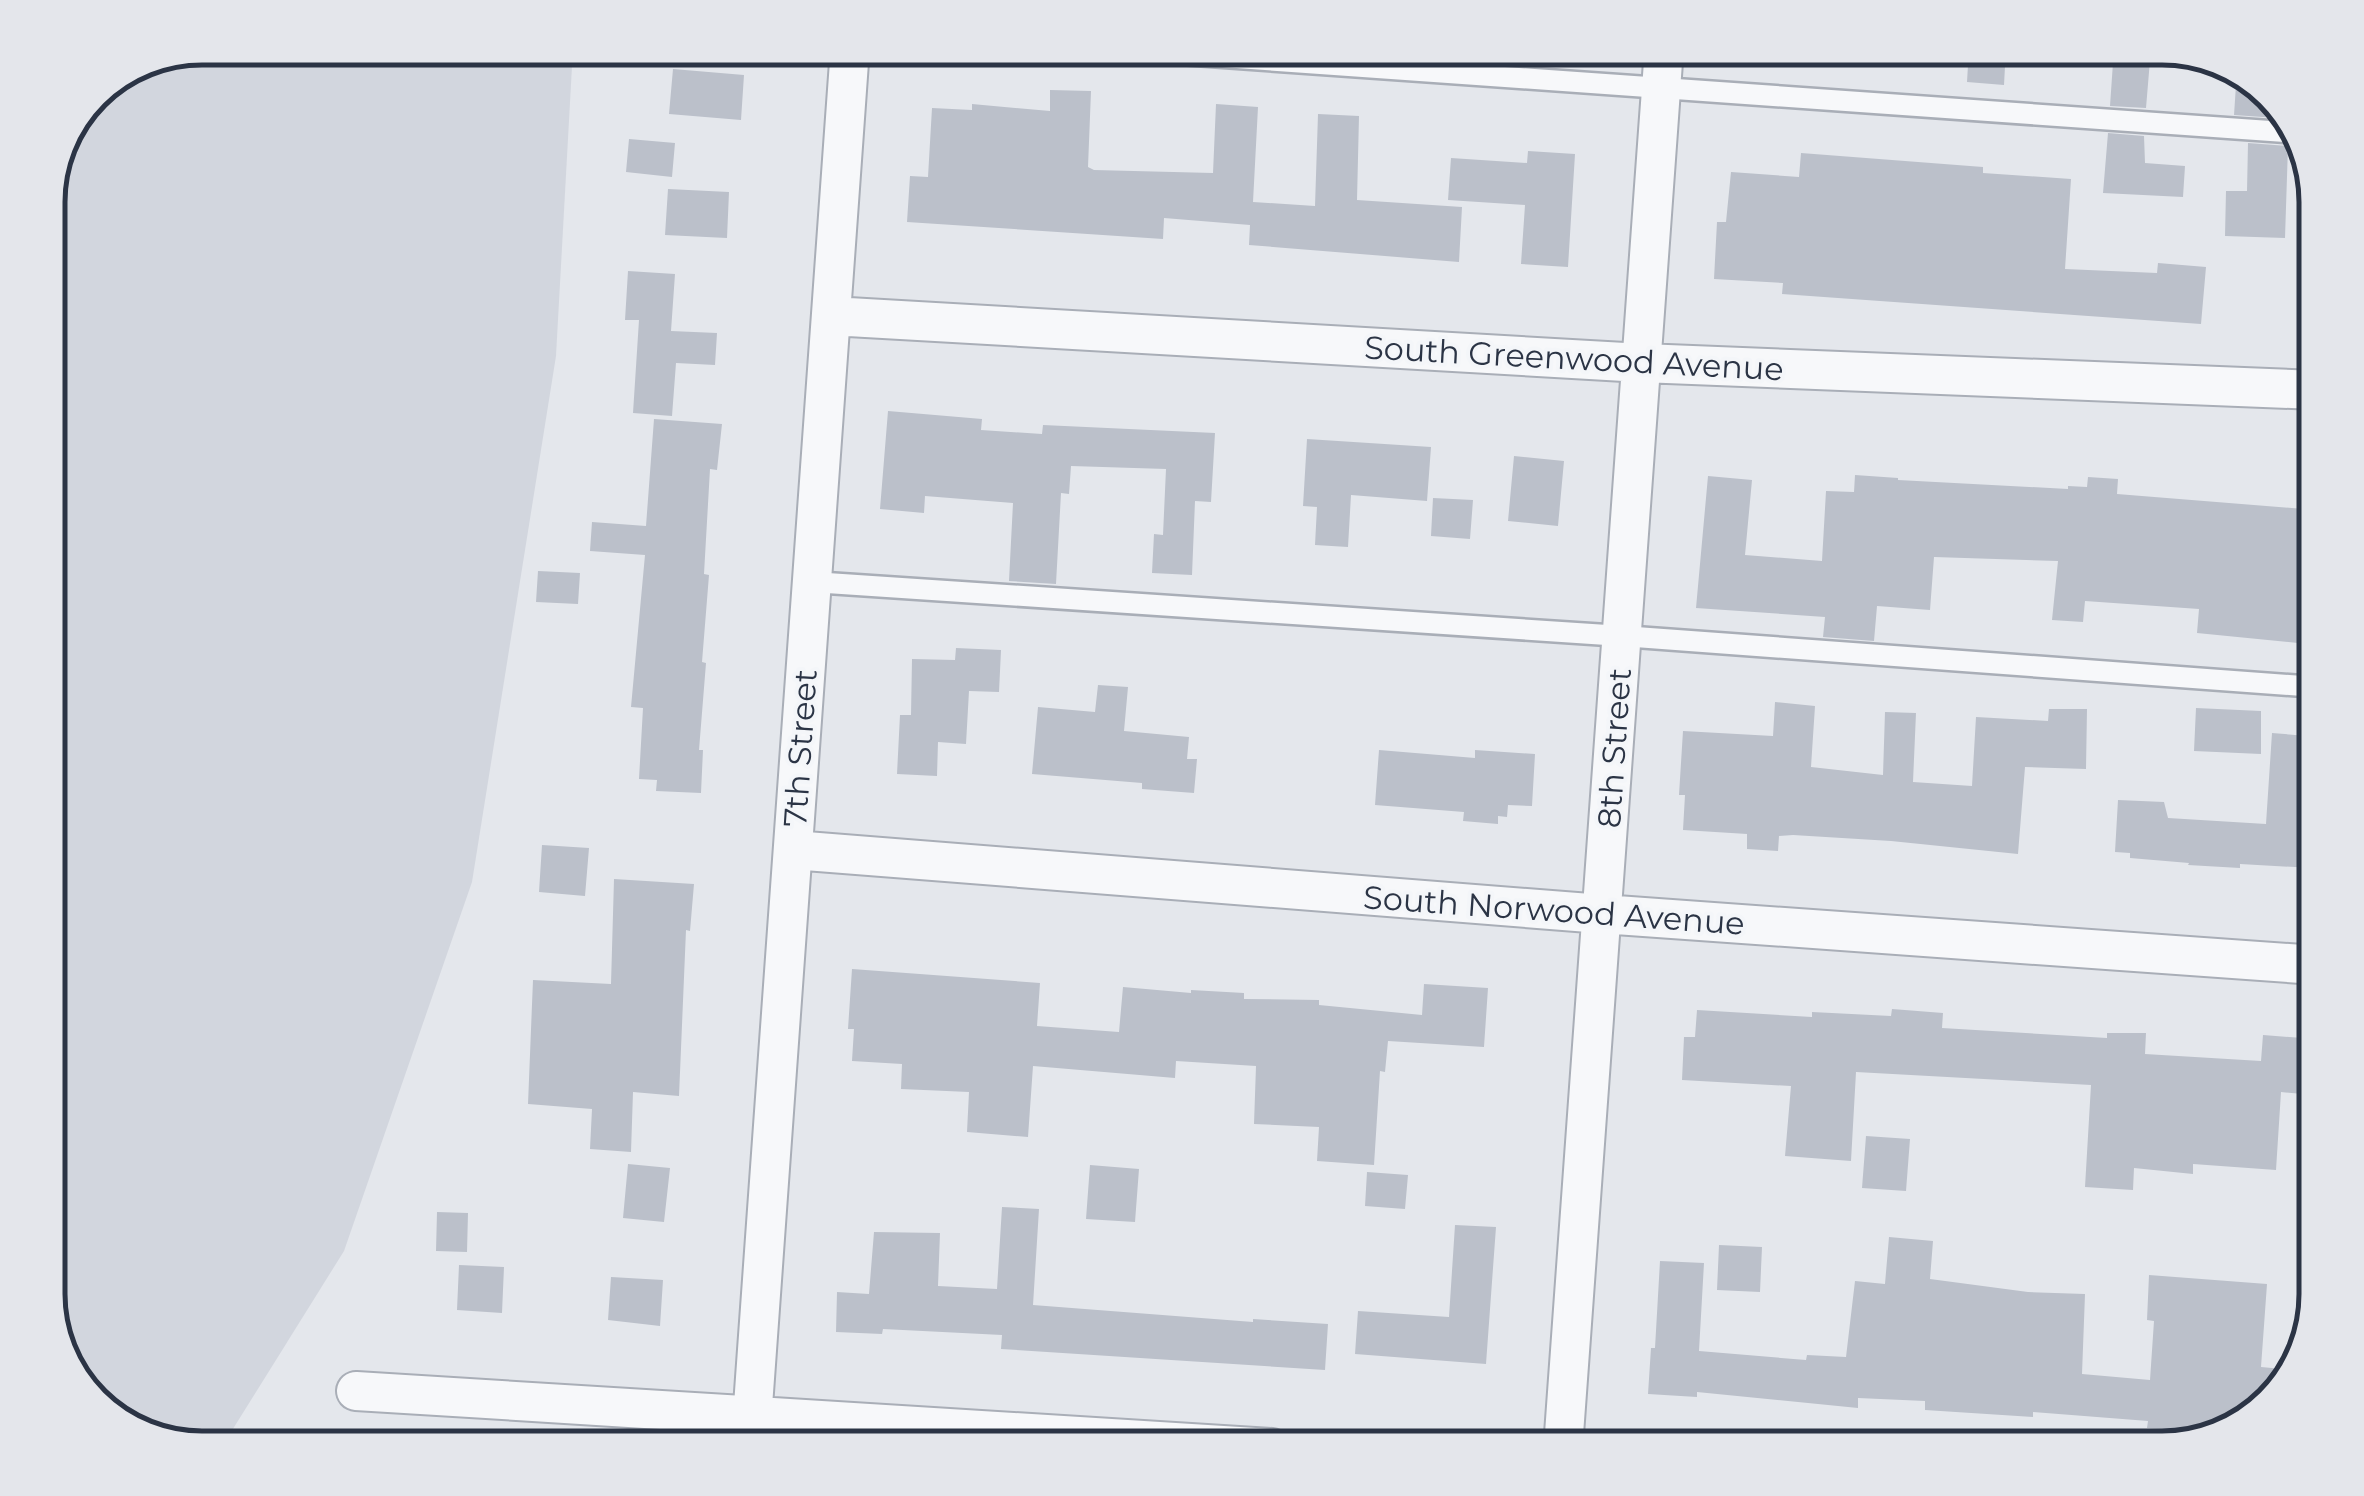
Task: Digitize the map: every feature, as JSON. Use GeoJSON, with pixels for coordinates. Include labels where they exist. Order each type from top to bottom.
{"type":"FeatureCollection","features":[{"type":"Feature","properties":{"kind":"street","name":"7th Street"},"geometry":{"type":"LineString","coordinates":[[751,1431],[849,65]]}},
{"type":"Feature","properties":{"kind":"street","name":"8th Street"},"geometry":{"type":"LineString","coordinates":[[1565,1431],[1663,65]]}},
{"type":"Feature","properties":{"kind":"street","name":"South Greenwood Avenue"},"geometry":{"type":"LineString","coordinates":[[831,316],[1642,363],[2299,389]]}},
{"type":"Feature","properties":{"kind":"street","name":"South Norwood Avenue"},"geometry":{"type":"LineString","coordinates":[[793,850],[1602,914],[2299,963]]}},
{"type":"Feature","properties":{"kind":"street"},"geometry":{"type":"LineString","coordinates":[[356,1391],[741,1431]]}},
{"type":"Feature","properties":{"kind":"lane"},"geometry":{"type":"LineString","coordinates":[[1336,65],[2279,132]]}},
{"type":"Feature","properties":{"kind":"lane"},"geometry":{"type":"LineString","coordinates":[[812,582],[2299,686]]}},
{"type":"Feature","properties":{"kind":"shaded area"},"geometry":{"type":"Polygon","coordinates":[[[572,65],[556,356],[472,882],[344,1251],[232,1431],[184,1430],[141,1417],[105,1391],[75,1347],[65,1303],[65,193],[70,166],[93,118],[112,99],[133,83],[184,66],[572,65]]]}},
{"type":"Feature","properties":{"kind":"building"},"geometry":{"type":"Polygon","coordinates":[[[1968,65],[2005,65],[2004,85],[1967,82],[1968,65]]]}},
{"type":"Feature","properties":{"kind":"building"},"geometry":{"type":"Polygon","coordinates":[[[2113,65],[2150,65],[2146,108],[2110,106],[2113,65]]]}},
{"type":"Feature","properties":{"kind":"building"},"geometry":{"type":"Polygon","coordinates":[[[673,69],[744,75],[741,120],[669,114],[673,69]]]}},
{"type":"Feature","properties":{"kind":"building"},"geometry":{"type":"Polygon","coordinates":[[[2236,87],[2269,118],[2234,115],[2236,87]]]}},
{"type":"Feature","properties":{"kind":"building"},"geometry":{"type":"Polygon","coordinates":[[[1050,90],[1091,91],[1088,167],[1094,170],[1213,173],[1216,104],[1258,107],[1253,202],[1315,206],[1318,114],[1359,116],[1357,200],[1462,207],[1459,262],[1249,245],[1250,225],[1164,218],[1163,239],[907,222],[910,176],[928,177],[932,108],[972,110],[972,104],[1050,111],[1050,90]]]}},
{"type":"Feature","properties":{"kind":"building"},"geometry":{"type":"Polygon","coordinates":[[[2108,133],[2144,136],[2145,163],[2185,166],[2183,197],[2103,193],[2108,133]]]}},
{"type":"Feature","properties":{"kind":"building"},"geometry":{"type":"Polygon","coordinates":[[[629,139],[675,143],[672,177],[626,172],[629,139]]]}},
{"type":"Feature","properties":{"kind":"building"},"geometry":{"type":"Polygon","coordinates":[[[2248,143],[2287,146],[2285,238],[2225,236],[2226,191],[2247,191],[2248,143]]]}},
{"type":"Feature","properties":{"kind":"building"},"geometry":{"type":"Polygon","coordinates":[[[1528,151],[1575,154],[1568,267],[1521,264],[1525,205],[1448,200],[1451,158],[1527,163],[1528,151]]]}},
{"type":"Feature","properties":{"kind":"building"},"geometry":{"type":"Polygon","coordinates":[[[1801,153],[1983,167],[1983,173],[2071,179],[2065,269],[2157,273],[2158,263],[2206,267],[2201,324],[1782,294],[1783,283],[1714,279],[1717,222],[1726,222],[1731,172],[1799,177],[1801,153]]]}},
{"type":"Feature","properties":{"kind":"building"},"geometry":{"type":"Polygon","coordinates":[[[668,189],[729,192],[727,238],[665,235],[668,189]]]}},
{"type":"Feature","properties":{"kind":"building"},"geometry":{"type":"Polygon","coordinates":[[[628,271],[675,274],[671,331],[717,333],[715,365],[676,363],[672,416],[633,413],[639,320],[625,320],[628,271]]]}},
{"type":"Feature","properties":{"kind":"building"},"geometry":{"type":"Polygon","coordinates":[[[888,411],[982,419],[981,430],[1042,434],[1043,425],[1215,433],[1211,502],[1195,501],[1192,575],[1152,573],[1154,534],[1163,535],[1166,469],[1071,466],[1069,494],[1061,493],[1056,584],[1009,581],[1013,503],[925,496],[924,513],[880,509],[888,411]]]}},
{"type":"Feature","properties":{"kind":"building"},"geometry":{"type":"Polygon","coordinates":[[[654,419],[722,424],[717,470],[710,469],[704,574],[709,575],[702,662],[706,663],[699,750],[703,750],[701,793],[656,791],[657,780],[639,779],[643,708],[631,707],[645,555],[590,551],[592,522],[646,526],[654,419]]]}},
{"type":"Feature","properties":{"kind":"building"},"geometry":{"type":"Polygon","coordinates":[[[1307,439],[1431,447],[1427,501],[1351,495],[1348,547],[1315,545],[1317,507],[1303,506],[1307,439]]]}},
{"type":"Feature","properties":{"kind":"building"},"geometry":{"type":"Polygon","coordinates":[[[1514,456],[1564,461],[1558,526],[1508,521],[1514,456]]]}},
{"type":"Feature","properties":{"kind":"building"},"geometry":{"type":"Polygon","coordinates":[[[1855,475],[2068,489],[2087,487],[2088,477],[2118,479],[2117,494],[2299,509],[2298,643],[2197,633],[2199,609],[2085,601],[2083,622],[2052,620],[2058,561],[1934,557],[1930,610],[1877,606],[1874,641],[1823,637],[1825,617],[1696,608],[1708,476],[1752,480],[1745,555],[1822,561],[1826,491],[1854,492],[1855,475]]]}},
{"type":"Feature","properties":{"kind":"building"},"geometry":{"type":"Polygon","coordinates":[[[1433,498],[1473,500],[1470,539],[1431,536],[1433,498]]]}},
{"type":"Feature","properties":{"kind":"building"},"geometry":{"type":"Polygon","coordinates":[[[538,571],[580,573],[578,604],[536,602],[538,571]]]}},
{"type":"Feature","properties":{"kind":"building"},"geometry":{"type":"Polygon","coordinates":[[[956,648],[1001,650],[999,692],[969,691],[966,744],[938,742],[937,776],[897,774],[900,715],[911,715],[912,659],[955,660],[956,648]]]}},
{"type":"Feature","properties":{"kind":"building"},"geometry":{"type":"Polygon","coordinates":[[[1098,685],[1128,687],[1124,731],[1189,737],[1187,759],[1197,759],[1194,793],[1142,789],[1142,783],[1032,774],[1038,707],[1095,712],[1098,685]]]}},
{"type":"Feature","properties":{"kind":"building"},"geometry":{"type":"Polygon","coordinates":[[[1775,702],[1815,706],[1811,767],[1883,775],[1885,712],[1916,713],[1913,782],[1972,786],[1976,717],[2048,721],[2049,709],[2087,709],[2086,769],[2025,767],[2018,854],[1793,835],[1779,836],[1778,851],[1747,849],[1747,834],[1683,830],[1685,795],[1679,795],[1683,731],[1773,736],[1775,702]]]}},
{"type":"Feature","properties":{"kind":"building"},"geometry":{"type":"Polygon","coordinates":[[[2196,708],[2261,711],[2261,754],[2194,751],[2196,708]]]}},
{"type":"Feature","properties":{"kind":"building"},"geometry":{"type":"Polygon","coordinates":[[[2272,733],[2299,735],[2299,867],[2188,865],[2130,858],[2130,853],[2115,852],[2118,800],[2164,802],[2168,818],[2266,824],[2272,733]]]}},
{"type":"Feature","properties":{"kind":"building"},"geometry":{"type":"Polygon","coordinates":[[[1379,750],[1475,758],[1475,750],[1535,754],[1532,806],[1508,805],[1507,817],[1498,816],[1498,824],[1463,821],[1464,812],[1375,805],[1379,750]]]}},
{"type":"Feature","properties":{"kind":"building"},"geometry":{"type":"Polygon","coordinates":[[[542,845],[589,848],[585,896],[539,892],[542,845]]]}},
{"type":"Feature","properties":{"kind":"building"},"geometry":{"type":"Polygon","coordinates":[[[614,879],[694,884],[690,931],[686,930],[679,1096],[633,1092],[631,1152],[590,1149],[592,1109],[528,1104],[533,980],[611,984],[614,879]]]}},
{"type":"Feature","properties":{"kind":"building"},"geometry":{"type":"Polygon","coordinates":[[[852,969],[1040,983],[1037,1026],[1119,1032],[1123,987],[1244,993],[1244,999],[1319,1000],[1319,1005],[1422,1015],[1424,984],[1488,988],[1484,1047],[1388,1041],[1385,1072],[1380,1071],[1374,1165],[1317,1161],[1319,1127],[1254,1124],[1256,1066],[1176,1061],[1175,1078],[1033,1066],[1028,1137],[967,1132],[969,1092],[901,1089],[902,1064],[852,1061],[854,1029],[848,1029],[852,969]]]}},
{"type":"Feature","properties":{"kind":"building"},"geometry":{"type":"Polygon","coordinates":[[[1892,1009],[1943,1013],[1942,1028],[2107,1038],[2107,1033],[2146,1033],[2145,1054],[2261,1061],[2263,1035],[2299,1038],[2299,1094],[2281,1092],[2276,1170],[2193,1164],[2193,1174],[2134,1168],[2133,1190],[2085,1187],[2091,1085],[1856,1072],[1851,1161],[1785,1156],[1791,1086],[1682,1080],[1684,1037],[1695,1037],[1697,1010],[1812,1017],[1812,1012],[1891,1016],[1892,1009]]]}},
{"type":"Feature","properties":{"kind":"building"},"geometry":{"type":"Polygon","coordinates":[[[1866,1136],[1910,1139],[1906,1191],[1862,1188],[1866,1136]]]}},
{"type":"Feature","properties":{"kind":"building"},"geometry":{"type":"Polygon","coordinates":[[[628,1164],[670,1168],[664,1222],[623,1218],[628,1164]]]}},
{"type":"Feature","properties":{"kind":"building"},"geometry":{"type":"Polygon","coordinates":[[[1090,1165],[1139,1169],[1135,1222],[1086,1219],[1090,1165]]]}},
{"type":"Feature","properties":{"kind":"building"},"geometry":{"type":"Polygon","coordinates":[[[1367,1172],[1408,1175],[1405,1209],[1365,1206],[1367,1172]]]}},
{"type":"Feature","properties":{"kind":"building"},"geometry":{"type":"Polygon","coordinates":[[[1002,1207],[1039,1209],[1033,1305],[1328,1324],[1325,1370],[1001,1349],[1002,1335],[883,1329],[882,1334],[836,1332],[837,1292],[869,1294],[874,1232],[940,1233],[938,1286],[997,1289],[1002,1207]]]}},
{"type":"Feature","properties":{"kind":"building"},"geometry":{"type":"Polygon","coordinates":[[[437,1212],[468,1213],[467,1252],[436,1251],[437,1212]]]}},
{"type":"Feature","properties":{"kind":"building"},"geometry":{"type":"Polygon","coordinates":[[[1455,1225],[1496,1227],[1486,1364],[1355,1354],[1358,1311],[1449,1317],[1455,1225]]]}},
{"type":"Feature","properties":{"kind":"building"},"geometry":{"type":"Polygon","coordinates":[[[1889,1237],[1933,1241],[1930,1279],[2028,1292],[2085,1294],[2082,1374],[2150,1380],[2154,1321],[2147,1320],[2149,1275],[2267,1284],[2261,1367],[2277,1368],[2252,1397],[2223,1417],[2173,1430],[2147,1428],[2148,1421],[2033,1412],[2033,1417],[1925,1410],[1925,1401],[1858,1398],[1858,1408],[1697,1392],[1697,1397],[1648,1394],[1660,1261],[1704,1263],[1699,1351],[1806,1360],[1807,1355],[1846,1357],[1855,1281],[1885,1284],[1889,1237]]]}},
{"type":"Feature","properties":{"kind":"building"},"geometry":{"type":"Polygon","coordinates":[[[1719,1245],[1762,1247],[1760,1292],[1717,1290],[1719,1245]]]}},
{"type":"Feature","properties":{"kind":"building"},"geometry":{"type":"Polygon","coordinates":[[[459,1265],[504,1267],[502,1313],[457,1310],[459,1265]]]}},
{"type":"Feature","properties":{"kind":"building"},"geometry":{"type":"Polygon","coordinates":[[[611,1277],[663,1280],[660,1326],[608,1320],[611,1277]]]}}]}
